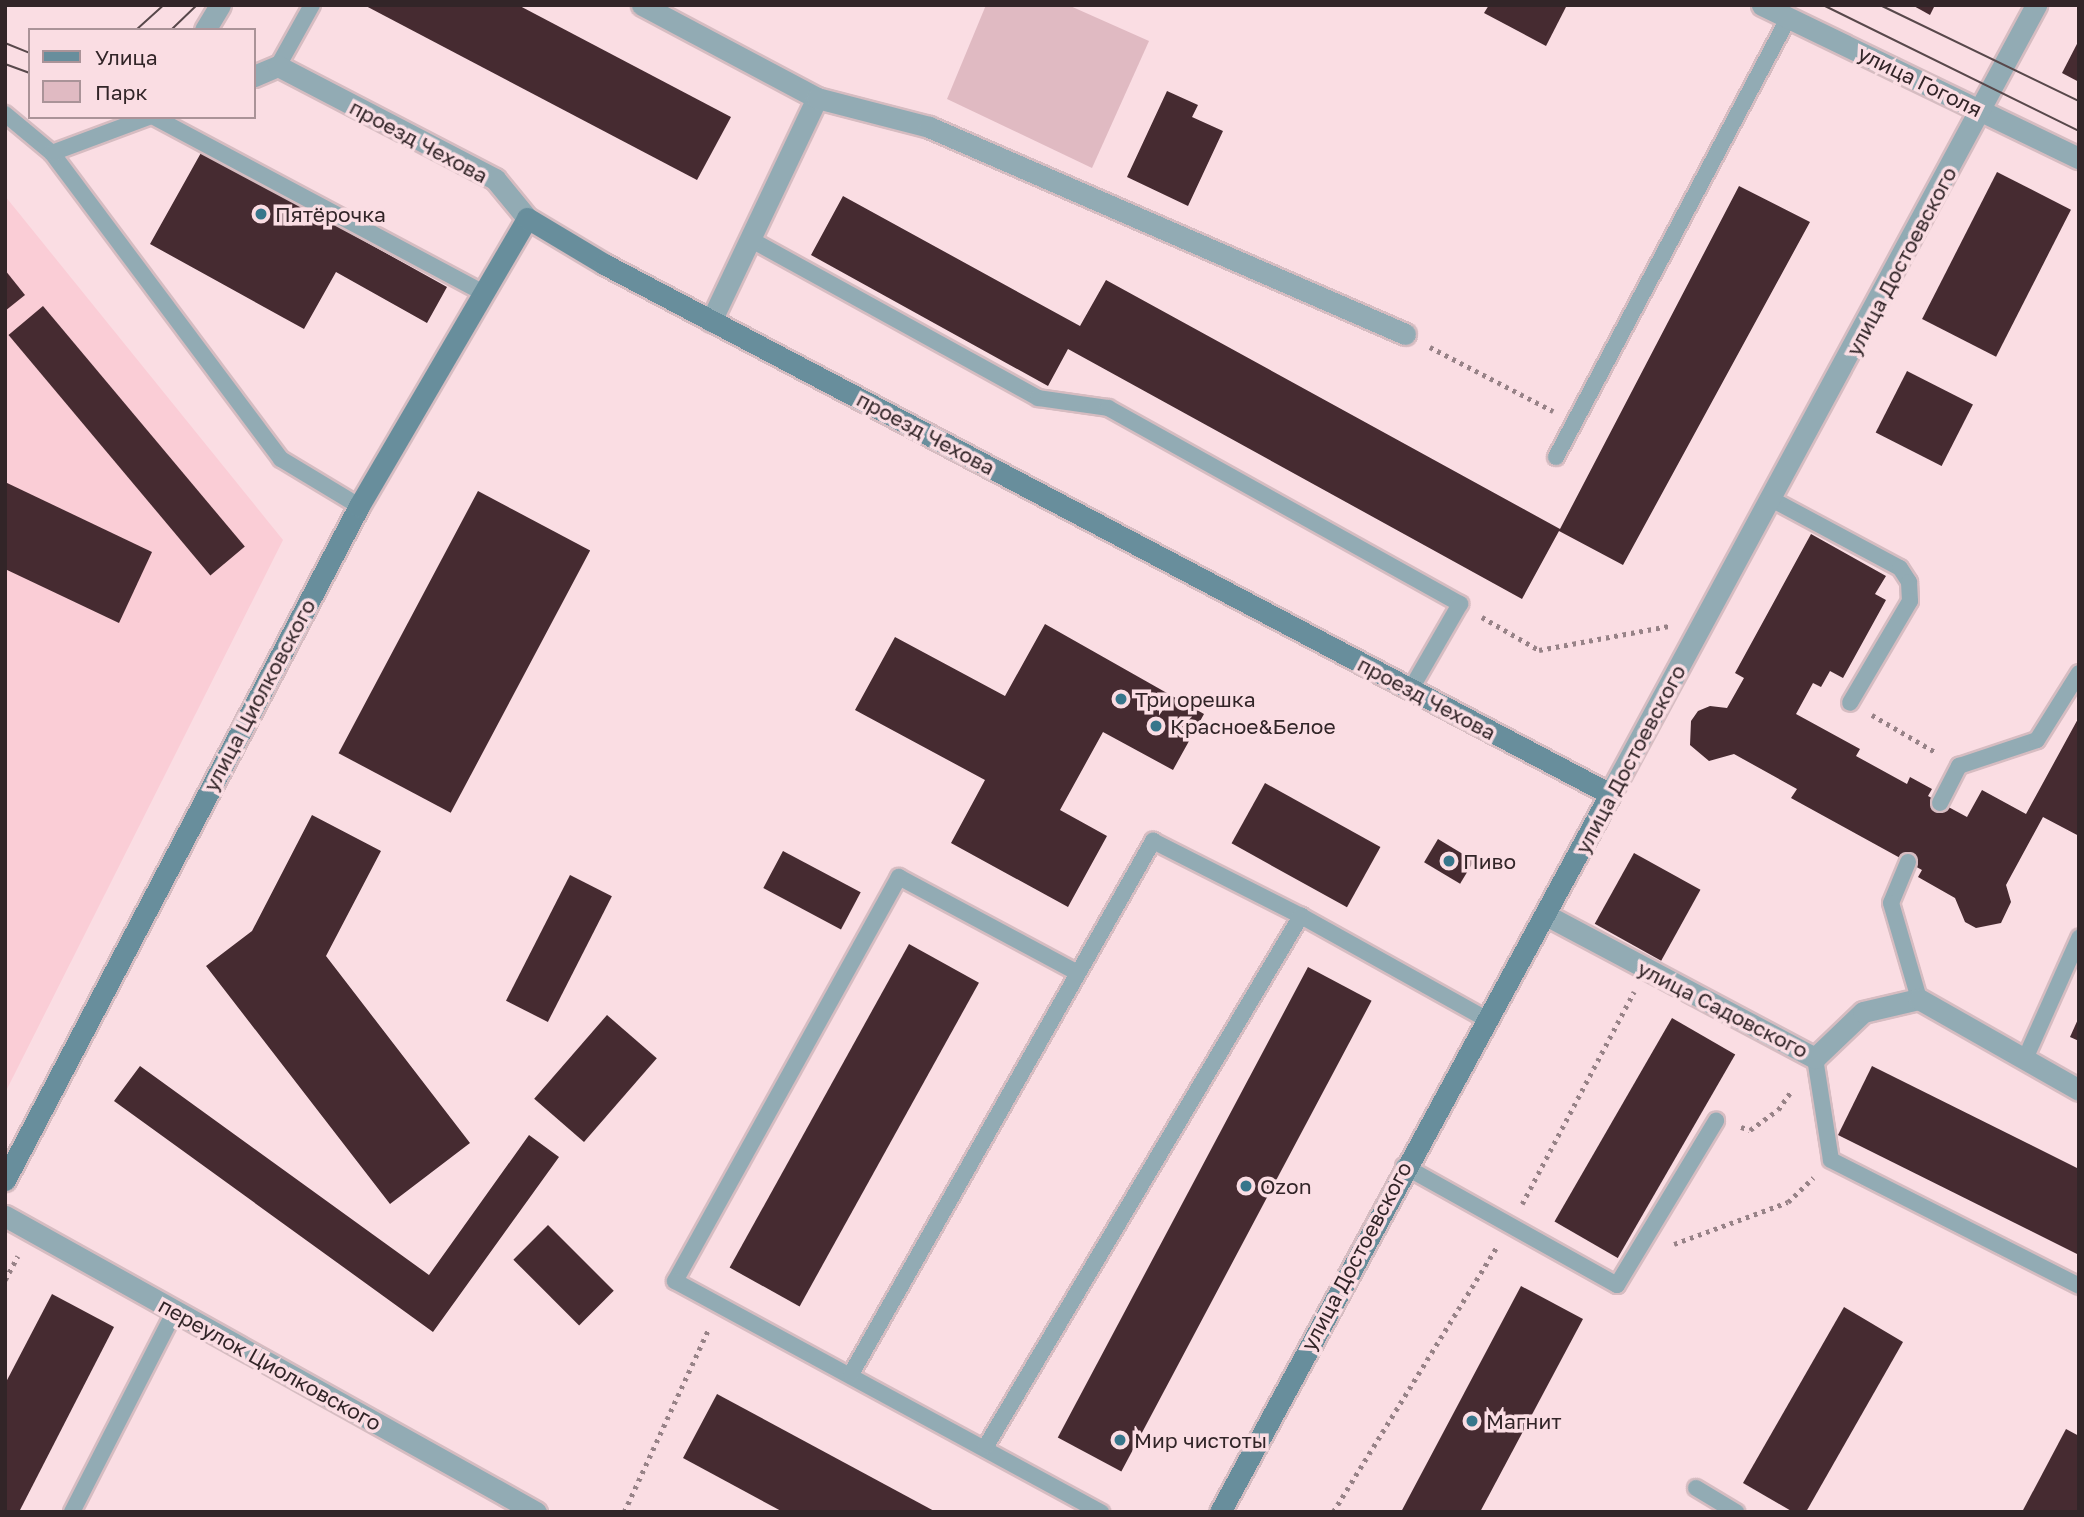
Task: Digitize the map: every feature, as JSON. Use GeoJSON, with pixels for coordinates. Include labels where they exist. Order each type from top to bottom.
{"type":"FeatureCollection","features":[{"type":"Feature","properties":{"kind":"street"},"geometry":{"type":"LineString","coordinates":[[206,28],[220,5]]}},
{"type":"Feature","properties":{"kind":"street"},"geometry":{"type":"LineString","coordinates":[[642,5],[817,98],[929,127],[1405,334]]}},
{"type":"Feature","properties":{"kind":"street","name":"улица Гоголя"},"geometry":{"type":"LineString","coordinates":[[1762,5],[2079,158]]}},
{"type":"Feature","properties":{"kind":"street","name":"улица Достоевского"},"geometry":{"type":"LineString","coordinates":[[1227,1509],[1404,1166],[1488,1020],[1773,500],[2036,5]]}},
{"type":"Feature","properties":{"kind":"street"},"geometry":{"type":"LineString","coordinates":[[256,75],[278,66]]}},
{"type":"Feature","properties":{"kind":"street","name":"проезд Чехова"},"geometry":{"type":"LineString","coordinates":[[278,66],[495,179],[527,218],[711,321],[1610,794]]}},
{"type":"Feature","properties":{"kind":"street"},"geometry":{"type":"LineString","coordinates":[[711,321],[817,98]]}},
{"type":"Feature","properties":{"kind":"street","name":"улица Циолковского"},"geometry":{"type":"LineString","coordinates":[[5,1180],[359,506],[486,294],[527,218]]}},
{"type":"Feature","properties":{"kind":"street","name":"улица Садовского"},"geometry":{"type":"LineString","coordinates":[[1546,915],[1815,1058],[1863,1012],[1919,999]]}},
{"type":"Feature","properties":{"kind":"street"},"geometry":{"type":"LineString","coordinates":[[1919,999],[2079,1090]]}},
{"type":"Feature","properties":{"kind":"street","name":"переулок Циолковского"},"geometry":{"type":"LineString","coordinates":[[5,1216],[536,1512]]}},
{"type":"Feature","properties":{"kind":"lane"},"geometry":{"type":"LineString","coordinates":[[278,66],[312,5]]}},
{"type":"Feature","properties":{"kind":"lane"},"geometry":{"type":"LineString","coordinates":[[1556,457],[1788,18]]}},
{"type":"Feature","properties":{"kind":"lane"},"geometry":{"type":"LineString","coordinates":[[5,114],[52,153],[281,459],[359,506]]}},
{"type":"Feature","properties":{"kind":"lane"},"geometry":{"type":"LineString","coordinates":[[52,153],[146,119]]}},
{"type":"Feature","properties":{"kind":"lane"},"geometry":{"type":"LineString","coordinates":[[155,119],[486,294]]}},
{"type":"Feature","properties":{"kind":"lane"},"geometry":{"type":"LineString","coordinates":[[750,239],[1038,398],[1108,408],[1460,604],[1411,689]]}},
{"type":"Feature","properties":{"kind":"lane"},"geometry":{"type":"LineString","coordinates":[[1773,500],[1900,568],[1909,582],[1910,601],[1850,703]]}},
{"type":"Feature","properties":{"kind":"lane"},"geometry":{"type":"LineString","coordinates":[[1940,803],[1959,766],[2037,740],[2079,673]]}},
{"type":"Feature","properties":{"kind":"lane"},"geometry":{"type":"LineString","coordinates":[[850,1374],[1076,972],[1153,841],[1301,916],[1488,1020]]}},
{"type":"Feature","properties":{"kind":"lane"},"geometry":{"type":"LineString","coordinates":[[1908,862],[1891,904],[1919,999]]}},
{"type":"Feature","properties":{"kind":"lane"},"geometry":{"type":"LineString","coordinates":[[1076,972],[899,877],[675,1281],[986,1446],[1101,1512]]}},
{"type":"Feature","properties":{"kind":"lane"},"geometry":{"type":"LineString","coordinates":[[986,1446],[1301,916]]}},
{"type":"Feature","properties":{"kind":"lane"},"geometry":{"type":"LineString","coordinates":[[2025,1059],[2079,938]]}},
{"type":"Feature","properties":{"kind":"lane"},"geometry":{"type":"LineString","coordinates":[[1815,1058],[1831,1160],[2079,1286]]}},
{"type":"Feature","properties":{"kind":"lane"},"geometry":{"type":"LineString","coordinates":[[1404,1166],[1618,1285],[1716,1121]]}},
{"type":"Feature","properties":{"kind":"lane"},"geometry":{"type":"LineString","coordinates":[[72,1512],[175,1311]]}},
{"type":"Feature","properties":{"kind":"lane"},"geometry":{"type":"LineString","coordinates":[[1696,1488],[1736,1512]]}},
{"type":"Feature","properties":{"kind":"path"},"geometry":{"type":"LineString","coordinates":[[1405,334],[1574,422]]}},
{"type":"Feature","properties":{"kind":"path"},"geometry":{"type":"LineString","coordinates":[[1460,604],[1539,650],[1706,619]]}},
{"type":"Feature","properties":{"kind":"path"},"geometry":{"type":"LineString","coordinates":[[1850,703],[1959,766]]}},
{"type":"Feature","properties":{"kind":"path"},"geometry":{"type":"LineString","coordinates":[[1716,1121],[1751,1130],[1778,1110],[1815,1058]]}},
{"type":"Feature","properties":{"kind":"path"},"geometry":{"type":"LineString","coordinates":[[1633,1259],[1788,1202],[1831,1160]]}},
{"type":"Feature","properties":{"kind":"path"},"geometry":{"type":"LineString","coordinates":[[624,1512],[720,1305]]}},
{"type":"Feature","properties":{"kind":"shaded area"},"geometry":{"type":"Polygon","coordinates":[[[5,196],[283,540],[5,1093],[5,196]]]}},
{"type":"Feature","properties":{"kind":"green space"},"geometry":{"type":"Polygon","coordinates":[[[986,5],[1068,5],[1149,41],[1092,168],[947,99],[986,5]]]}},
{"type":"Feature","properties":{"kind":"building"},"geometry":{"type":"Polygon","coordinates":[[[364,5],[518,5],[731,117],[697,180],[364,5]]]}},
{"type":"Feature","properties":{"kind":"building"},"geometry":{"type":"Polygon","coordinates":[[[1489,5],[1567,5],[1546,46],[1484,13],[1489,5]]]}},
{"type":"Feature","properties":{"kind":"building"},"geometry":{"type":"Polygon","coordinates":[[[1912,5],[1935,5],[1930,15],[1912,5]]]}},
{"type":"Feature","properties":{"kind":"building"},"geometry":{"type":"Polygon","coordinates":[[[2079,40],[2079,82],[2062,73],[2079,40]]]}},
{"type":"Feature","properties":{"kind":"building"},"geometry":{"type":"Polygon","coordinates":[[[1167,91],[1198,105],[1192,117],[1223,131],[1188,206],[1127,177],[1167,91]]]}},
{"type":"Feature","properties":{"kind":"building"},"geometry":{"type":"Polygon","coordinates":[[[202,151],[447,287],[427,323],[336,272],[304,329],[150,244],[202,151]]]}},
{"type":"Feature","properties":{"kind":"building"},"geometry":{"type":"Polygon","coordinates":[[[1997,172],[2071,210],[1996,357],[1922,319],[1997,172]]]}},
{"type":"Feature","properties":{"kind":"building"},"geometry":{"type":"Polygon","coordinates":[[[1739,186],[1810,222],[1623,565],[1559,531],[1522,599],[1068,349],[1048,386],[811,255],[843,196],[1080,326],[1106,280],[1560,529],[1739,186]]]}},
{"type":"Feature","properties":{"kind":"building"},"geometry":{"type":"Polygon","coordinates":[[[5,270],[25,295],[5,311],[5,270]]]}},
{"type":"Feature","properties":{"kind":"building"},"geometry":{"type":"Polygon","coordinates":[[[43,306],[245,547],[210,575],[9,335],[43,306]]]}},
{"type":"Feature","properties":{"kind":"building"},"geometry":{"type":"Polygon","coordinates":[[[1907,371],[1973,405],[1942,466],[1876,432],[1907,371]]]}},
{"type":"Feature","properties":{"kind":"building"},"geometry":{"type":"Polygon","coordinates":[[[5,482],[152,552],[119,623],[5,569],[5,482]]]}},
{"type":"Feature","properties":{"kind":"building"},"geometry":{"type":"Polygon","coordinates":[[[478,491],[590,551],[451,813],[339,753],[478,491]]]}},
{"type":"Feature","properties":{"kind":"building"},"geometry":{"type":"Polygon","coordinates":[[[1811,534],[1886,576],[1875,594],[1886,600],[1843,678],[1830,671],[1821,687],[1813,683],[1796,714],[1860,749],[1856,756],[1907,784],[1910,777],[1932,789],[1928,796],[1967,817],[1982,790],[2026,814],[2079,717],[2079,836],[2043,817],[2006,885],[2011,902],[2001,923],[1976,928],[1965,922],[1955,898],[1918,877],[1922,870],[1791,798],[1797,789],[1734,754],[1709,761],[1690,745],[1691,721],[1698,711],[1710,706],[1727,708],[1744,678],[1735,673],[1811,534]]]}},
{"type":"Feature","properties":{"kind":"building"},"geometry":{"type":"Polygon","coordinates":[[[1045,624],[1204,714],[1173,770],[1103,732],[1060,810],[1107,836],[1068,907],[951,843],[985,780],[855,710],[895,637],[1005,696],[1045,624]]]}},
{"type":"Feature","properties":{"kind":"building"},"geometry":{"type":"Polygon","coordinates":[[[1265,783],[1380,847],[1347,907],[1232,843],[1265,783]]]}},
{"type":"Feature","properties":{"kind":"building"},"geometry":{"type":"Polygon","coordinates":[[[312,815],[381,851],[326,956],[470,1143],[390,1204],[206,966],[252,931],[312,815]]]}},
{"type":"Feature","properties":{"kind":"building","name":"Пиво"},"geometry":{"type":"Polygon","coordinates":[[[1438,839],[1474,861],[1460,884],[1424,862],[1438,839]]]}},
{"type":"Feature","properties":{"kind":"building"},"geometry":{"type":"Polygon","coordinates":[[[783,851],[861,892],[841,929],[763,888],[783,851]]]}},
{"type":"Feature","properties":{"kind":"building"},"geometry":{"type":"Polygon","coordinates":[[[1634,853],[1700,890],[1661,961],[1595,924],[1634,853]]]}},
{"type":"Feature","properties":{"kind":"building"},"geometry":{"type":"Polygon","coordinates":[[[570,875],[612,896],[548,1022],[506,1001],[570,875]]]}},
{"type":"Feature","properties":{"kind":"building"},"geometry":{"type":"Polygon","coordinates":[[[909,944],[979,983],[800,1306],[730,1268],[909,944]]]}},
{"type":"Feature","properties":{"kind":"building"},"geometry":{"type":"Polygon","coordinates":[[[1308,967],[1372,1001],[1121,1471],[1058,1438],[1308,967]]]}},
{"type":"Feature","properties":{"kind":"building"},"geometry":{"type":"Polygon","coordinates":[[[607,1015],[657,1058],[584,1142],[534,1099],[607,1015]]]}},
{"type":"Feature","properties":{"kind":"building"},"geometry":{"type":"Polygon","coordinates":[[[2079,1017],[2079,1041],[2070,1037],[2079,1017]]]}},
{"type":"Feature","properties":{"kind":"building"},"geometry":{"type":"Polygon","coordinates":[[[1672,1018],[1735,1054],[1618,1258],[1554,1222],[1672,1018]]]}},
{"type":"Feature","properties":{"kind":"building"},"geometry":{"type":"Polygon","coordinates":[[[140,1066],[429,1275],[529,1135],[559,1157],[433,1332],[114,1101],[140,1066]]]}},
{"type":"Feature","properties":{"kind":"building"},"geometry":{"type":"Polygon","coordinates":[[[1872,1066],[2079,1169],[2079,1255],[1838,1135],[1872,1066]]]}},
{"type":"Feature","properties":{"kind":"building"},"geometry":{"type":"Polygon","coordinates":[[[548,1225],[614,1291],[579,1325],[513,1260],[548,1225]]]}},
{"type":"Feature","properties":{"kind":"building"},"geometry":{"type":"Polygon","coordinates":[[[1521,1286],[1583,1319],[1480,1512],[1401,1512],[1521,1286]]]}},
{"type":"Feature","properties":{"kind":"building"},"geometry":{"type":"Polygon","coordinates":[[[52,1294],[114,1327],[19,1512],[5,1512],[5,1384],[52,1294]]]}},
{"type":"Feature","properties":{"kind":"building"},"geometry":{"type":"Polygon","coordinates":[[[1844,1307],[1903,1342],[1806,1512],[1793,1512],[1743,1483],[1844,1307]]]}},
{"type":"Feature","properties":{"kind":"building"},"geometry":{"type":"Polygon","coordinates":[[[717,1394],[936,1512],[783,1512],[683,1458],[717,1394]]]}},
{"type":"Feature","properties":{"kind":"building"},"geometry":{"type":"Polygon","coordinates":[[[2066,1429],[2079,1436],[2079,1512],[2022,1512],[2066,1429]]]}},
{"type":"Feature","properties":{"kind":"tram line"},"geometry":{"type":"LineString","coordinates":[[138,28],[164,5]]}},
{"type":"Feature","properties":{"kind":"tram line"},"geometry":{"type":"LineString","coordinates":[[173,28],[197,5]]}},
{"type":"Feature","properties":{"kind":"tram line"},"geometry":{"type":"LineString","coordinates":[[1823,5],[2079,131]]}},
{"type":"Feature","properties":{"kind":"tram line"},"geometry":{"type":"LineString","coordinates":[[1880,5],[2079,101]]}},
{"type":"Feature","properties":{"kind":"tram line"},"geometry":{"type":"LineString","coordinates":[[5,43],[28,52]]}},
{"type":"Feature","properties":{"kind":"tram line"},"geometry":{"type":"LineString","coordinates":[[5,64],[28,72]]}},
{"type":"Feature","properties":{"kind":"place","name":"Пятёрочка"},"geometry":{"type":"Point","coordinates":[261,214]}},
{"type":"Feature","properties":{"kind":"place","name":"Три орешка"},"geometry":{"type":"Point","coordinates":[1121,699]}},
{"type":"Feature","properties":{"kind":"place","name":"Красное&Белое"},"geometry":{"type":"Point","coordinates":[1156,726]}},
{"type":"Feature","properties":{"kind":"place","name":"Пиво"},"geometry":{"type":"Point","coordinates":[1449,861]}},
{"type":"Feature","properties":{"kind":"place","name":"Ozon"},"geometry":{"type":"Point","coordinates":[1246,1186]}},
{"type":"Feature","properties":{"kind":"place","name":"Магнит"},"geometry":{"type":"Point","coordinates":[1472,1421]}},
{"type":"Feature","properties":{"kind":"place","name":"Мир чистоты"},"geometry":{"type":"Point","coordinates":[1120,1440]}}]}
